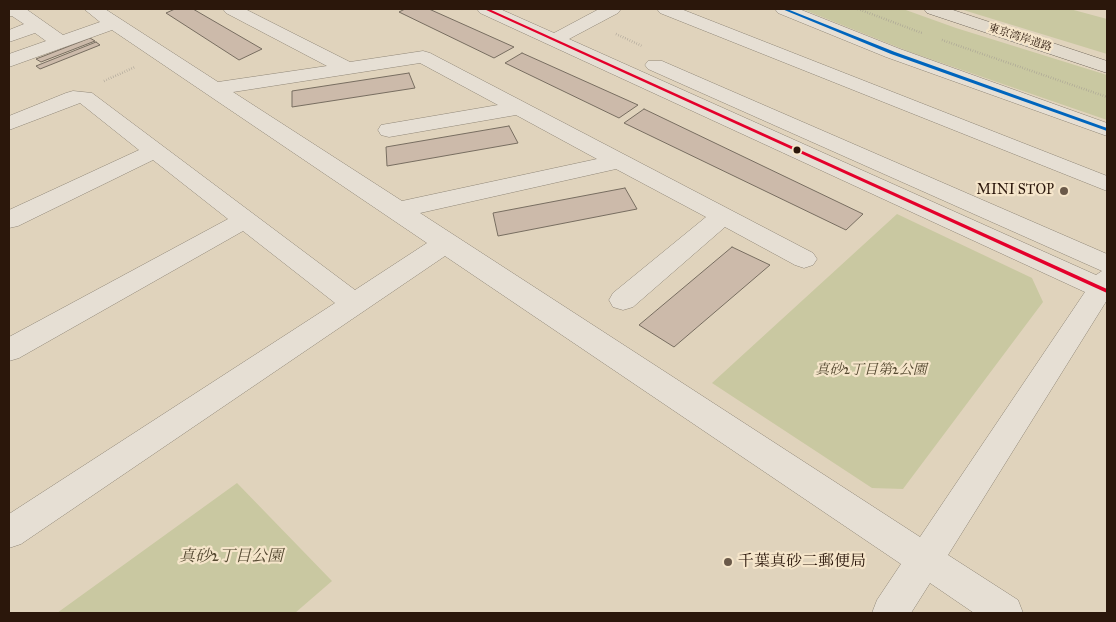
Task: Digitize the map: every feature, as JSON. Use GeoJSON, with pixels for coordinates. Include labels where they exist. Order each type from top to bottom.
{"type":"FeatureCollection","features":[{"type":"Feature","properties":{"kind":"highway","name":"東京湾岸道路"},"geometry":{"type":"LineString","coordinates":[[933,9],[1107,66]]}},
{"type":"Feature","properties":{"kind":"street"},"geometry":{"type":"LineString","coordinates":[[9,11],[15,9],[61,43]]}},
{"type":"Feature","properties":{"kind":"street"},"geometry":{"type":"LineString","coordinates":[[232,9],[348,69]]}},
{"type":"Feature","properties":{"kind":"street"},"geometry":{"type":"LineString","coordinates":[[486,9],[1106,281]]}},
{"type":"Feature","properties":{"kind":"street"},"geometry":{"type":"LineString","coordinates":[[528,9],[1106,281]]}},
{"type":"Feature","properties":{"kind":"street"},"geometry":{"type":"LineString","coordinates":[[554,40],[612,9]]}},
{"type":"Feature","properties":{"kind":"street"},"geometry":{"type":"LineString","coordinates":[[666,9],[1107,184]]}},
{"type":"Feature","properties":{"kind":"street"},"geometry":{"type":"LineString","coordinates":[[784,9],[893,53],[1107,130]]}},
{"type":"Feature","properties":{"kind":"street"},"geometry":{"type":"LineString","coordinates":[[9,61],[61,43],[103,16],[1005,613]]}},
{"type":"Feature","properties":{"kind":"street"},"geometry":{"type":"LineString","coordinates":[[9,36],[38,25]]}},
{"type":"Feature","properties":{"kind":"street"},"geometry":{"type":"LineString","coordinates":[[213,89],[423,57],[804,259]]}},
{"type":"Feature","properties":{"kind":"street"},"geometry":{"type":"LineString","coordinates":[[9,124],[74,97],[85,97],[354,304]]}},
{"type":"Feature","properties":{"kind":"street"},"geometry":{"type":"LineString","coordinates":[[389,130],[519,108]]}},
{"type":"Feature","properties":{"kind":"street"},"geometry":{"type":"LineString","coordinates":[[9,220],[154,151]]}},
{"type":"Feature","properties":{"kind":"street"},"geometry":{"type":"LineString","coordinates":[[397,210],[619,161]]}},
{"type":"Feature","properties":{"kind":"street"},"geometry":{"type":"LineString","coordinates":[[623,300],[723,216]]}},
{"type":"Feature","properties":{"kind":"street"},"geometry":{"type":"LineString","coordinates":[[9,350],[245,220]]}},
{"type":"Feature","properties":{"kind":"street"},"geometry":{"type":"LineString","coordinates":[[9,533],[446,243]]}},
{"type":"Feature","properties":{"kind":"street"},"geometry":{"type":"LineString","coordinates":[[890,613],[926,561],[1106,281]]}},
{"type":"Feature","properties":{"kind":"path"},"geometry":{"type":"LineString","coordinates":[[858,9],[926,34]]}},
{"type":"Feature","properties":{"kind":"path"},"geometry":{"type":"LineString","coordinates":[[936,37],[1107,97]]}},
{"type":"Feature","properties":{"kind":"path"},"geometry":{"type":"LineString","coordinates":[[79,97],[91,86],[139,66]]}},
{"type":"Feature","properties":{"kind":"green space"},"geometry":{"type":"Polygon","coordinates":[[[802,9],[903,9],[956,28],[1107,75],[1107,120],[910,52],[802,9]]]}},
{"type":"Feature","properties":{"kind":"green space"},"geometry":{"type":"Polygon","coordinates":[[[960,9],[1070,9],[1107,19],[1107,54],[960,9]]]}},
{"type":"Feature","properties":{"kind":"green space","name":"真砂2丁目第2公園"},"geometry":{"type":"Polygon","coordinates":[[[897,214],[1032,278],[1043,302],[903,489],[872,488],[712,383],[897,214]]]}},
{"type":"Feature","properties":{"kind":"green space","name":"真砂2丁目公園"},"geometry":{"type":"Polygon","coordinates":[[[237,483],[332,581],[295,613],[57,613],[237,483]]]}},
{"type":"Feature","properties":{"kind":"building"},"geometry":{"type":"Polygon","coordinates":[[[175,9],[193,9],[262,49],[239,60],[166,13],[175,9]]]}},
{"type":"Feature","properties":{"kind":"building"},"geometry":{"type":"Polygon","coordinates":[[[405,9],[429,9],[514,47],[494,58],[399,12],[405,9]]]}},
{"type":"Feature","properties":{"kind":"building"},"geometry":{"type":"Polygon","coordinates":[[[90,38],[95,41],[41,62],[36,59],[90,38]]]}},
{"type":"Feature","properties":{"kind":"building"},"geometry":{"type":"Polygon","coordinates":[[[96,42],[100,45],[40,69],[36,66],[96,42]]]}},
{"type":"Feature","properties":{"kind":"building"},"geometry":{"type":"Polygon","coordinates":[[[522,53],[638,105],[619,118],[505,63],[522,53]]]}},
{"type":"Feature","properties":{"kind":"building"},"geometry":{"type":"Polygon","coordinates":[[[409,73],[415,88],[292,107],[292,91],[409,73]]]}},
{"type":"Feature","properties":{"kind":"building"},"geometry":{"type":"Polygon","coordinates":[[[644,109],[863,214],[846,230],[624,123],[644,109]]]}},
{"type":"Feature","properties":{"kind":"building"},"geometry":{"type":"Polygon","coordinates":[[[509,126],[518,143],[387,166],[386,147],[509,126]]]}},
{"type":"Feature","properties":{"kind":"building"},"geometry":{"type":"Polygon","coordinates":[[[625,188],[637,209],[498,236],[493,213],[625,188]]]}},
{"type":"Feature","properties":{"kind":"building"},"geometry":{"type":"Polygon","coordinates":[[[732,247],[770,265],[674,347],[639,325],[732,247]]]}},
{"type":"Feature","properties":{"kind":"transit line"},"geometry":{"type":"LineString","coordinates":[[486,9],[1107,291]]}},
{"type":"Feature","properties":{"kind":"transit line"},"geometry":{"type":"LineString","coordinates":[[784,9],[893,53],[1107,130]]}},
{"type":"Feature","properties":{"kind":"place","name":"MINI STOP"},"geometry":{"type":"Point","coordinates":[1064,191]}},
{"type":"Feature","properties":{"kind":"place","name":"千葉真砂二郵便局"},"geometry":{"type":"Point","coordinates":[728,562]}}]}
